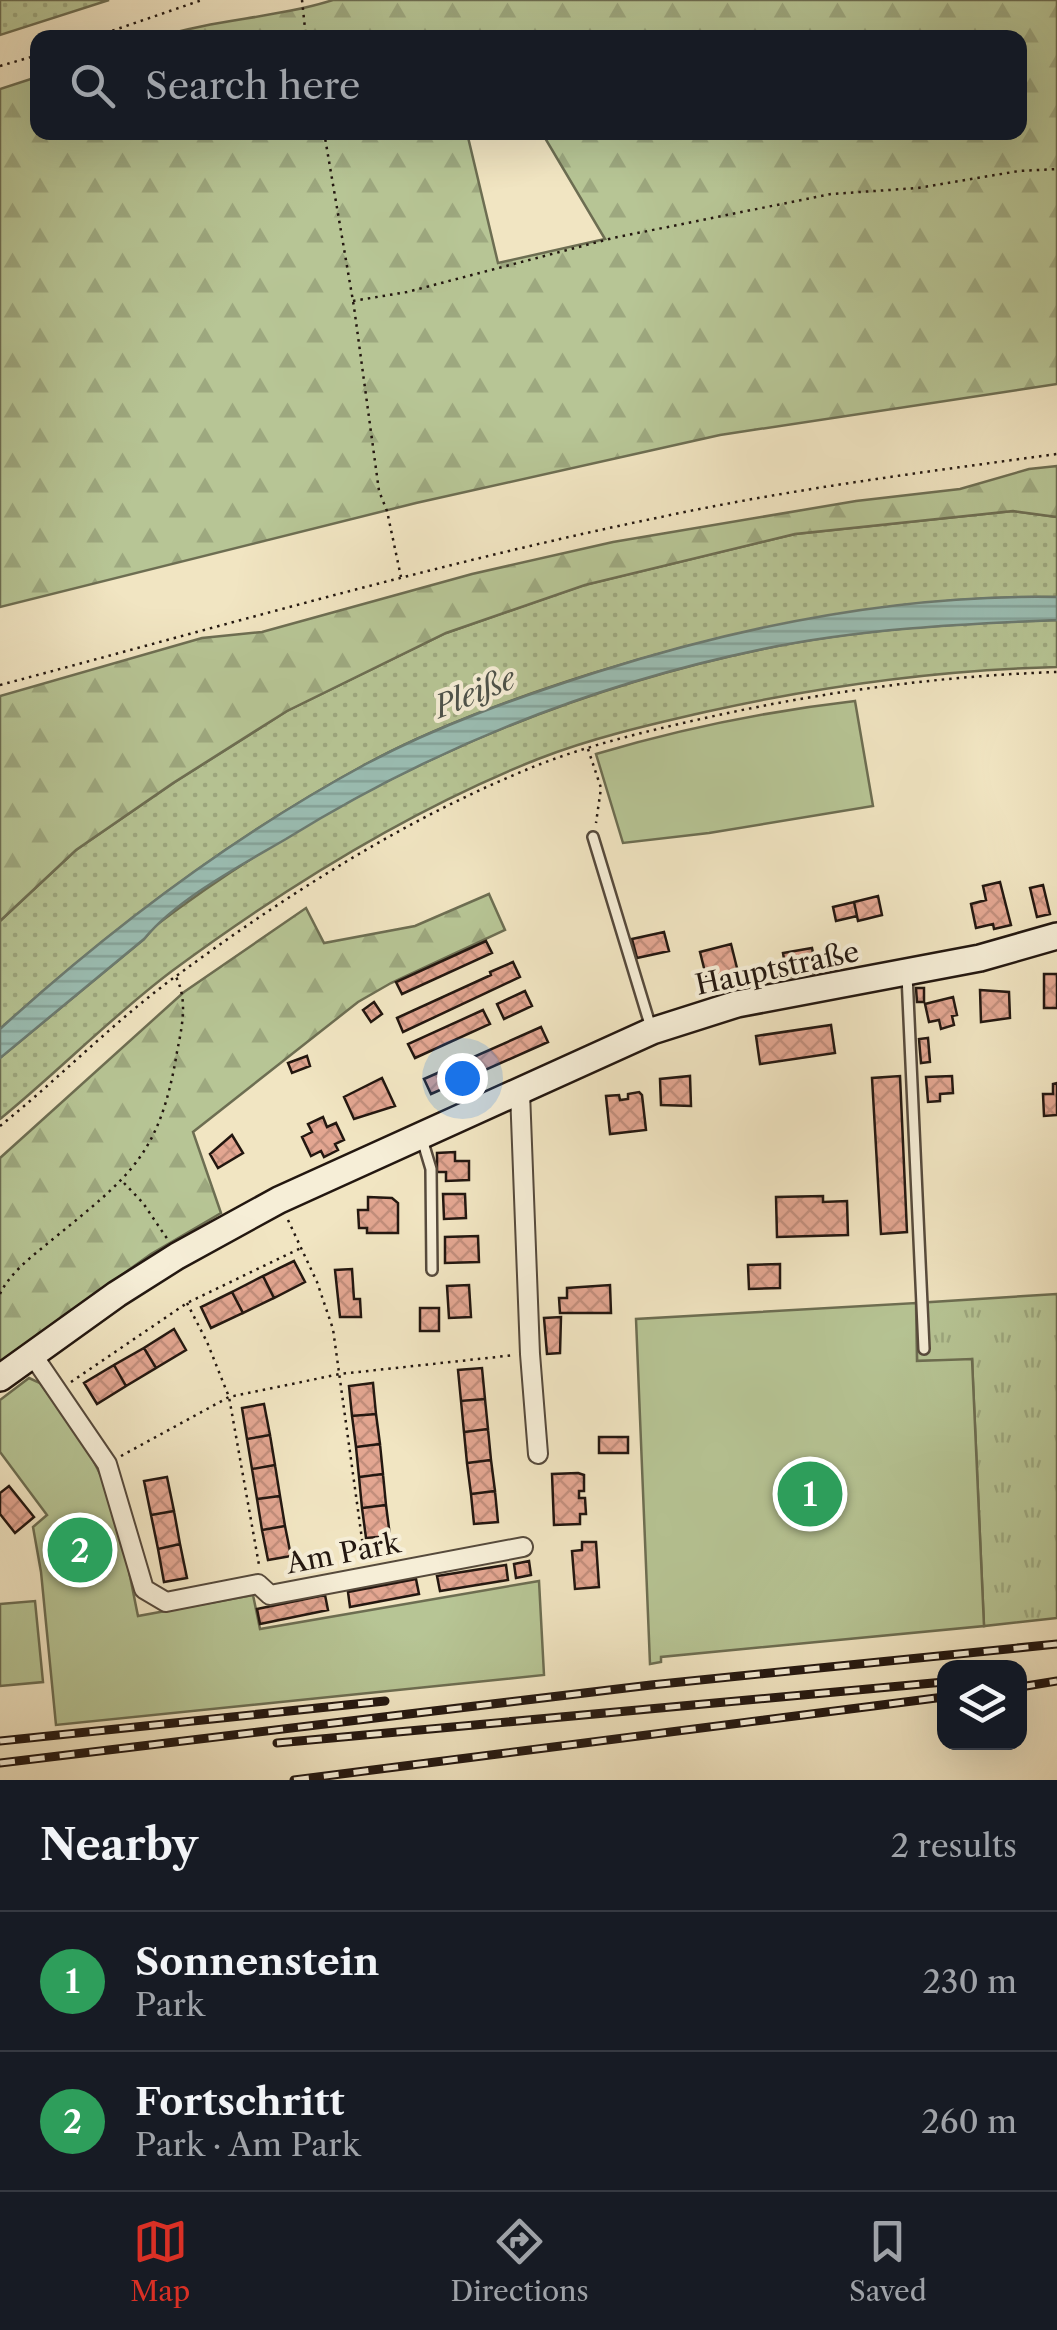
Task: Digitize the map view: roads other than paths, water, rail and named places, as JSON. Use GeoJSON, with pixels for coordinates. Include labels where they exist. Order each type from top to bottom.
{"type":"FeatureCollection","features":[{"type":"Feature","properties":{"kind":"main road","name":"Hauptstraße"},"geometry":{"type":"LineString","coordinates":[[0,1378],[177,1256],[279,1200],[652,1031],[737,1004],[980,958],[1057,936]]}},
{"type":"Feature","properties":{"kind":"street"},"geometry":{"type":"LineString","coordinates":[[520,1092],[530,1354],[538,1454]]}},
{"type":"Feature","properties":{"kind":"street","name":"Am Park"},"geometry":{"type":"LineString","coordinates":[[32,1354],[107,1464],[144,1589],[166,1602],[258,1584],[270,1595],[524,1547]]}},
{"type":"Feature","properties":{"kind":"lane"},"geometry":{"type":"LineString","coordinates":[[593,837],[652,1031]]}},
{"type":"Feature","properties":{"kind":"lane"},"geometry":{"type":"LineString","coordinates":[[906,972],[924,1349]]}},
{"type":"Feature","properties":{"kind":"lane"},"geometry":{"type":"LineString","coordinates":[[422,1136],[431,1169],[432,1270]]}},
{"type":"Feature","properties":{"kind":"water"},"geometry":{"type":"Polygon","coordinates":[[[1057,597],[1057,620],[872,632],[799,642],[700,663],[576,701],[457,748],[342,806],[192,896],[0,1058],[0,1029],[175,885],[317,792],[451,724],[597,672],[766,627],[940,601],[1057,597]]]}},
{"type":"Feature","properties":{"kind":"railway"},"geometry":{"type":"LineString","coordinates":[[0,1763],[651,1685],[1057,1644]]}},
{"type":"Feature","properties":{"kind":"railway"},"geometry":{"type":"LineString","coordinates":[[1027,1686],[1057,1681]]}},
{"type":"Feature","properties":{"kind":"railway"},"geometry":{"type":"LineString","coordinates":[[277,1743],[937,1683]]}},
{"type":"Feature","properties":{"kind":"railway"},"geometry":{"type":"LineString","coordinates":[[294,1780],[937,1698]]}},
{"type":"Feature","properties":{"kind":"railway"},"geometry":{"type":"LineString","coordinates":[[0,1741],[385,1701]]}},
{"type":"Feature","properties":{"kind":"place","name":"Sonnenstein"},"geometry":{"type":"Point","coordinates":[810,1494]}},
{"type":"Feature","properties":{"kind":"place","name":"Fortschritt"},"geometry":{"type":"Point","coordinates":[80,1550]}},
{"type":"Feature","properties":{"kind":"water label","name":"Pleiße"},"geometry":{"type":"Point","coordinates":[475,693]}}]}
